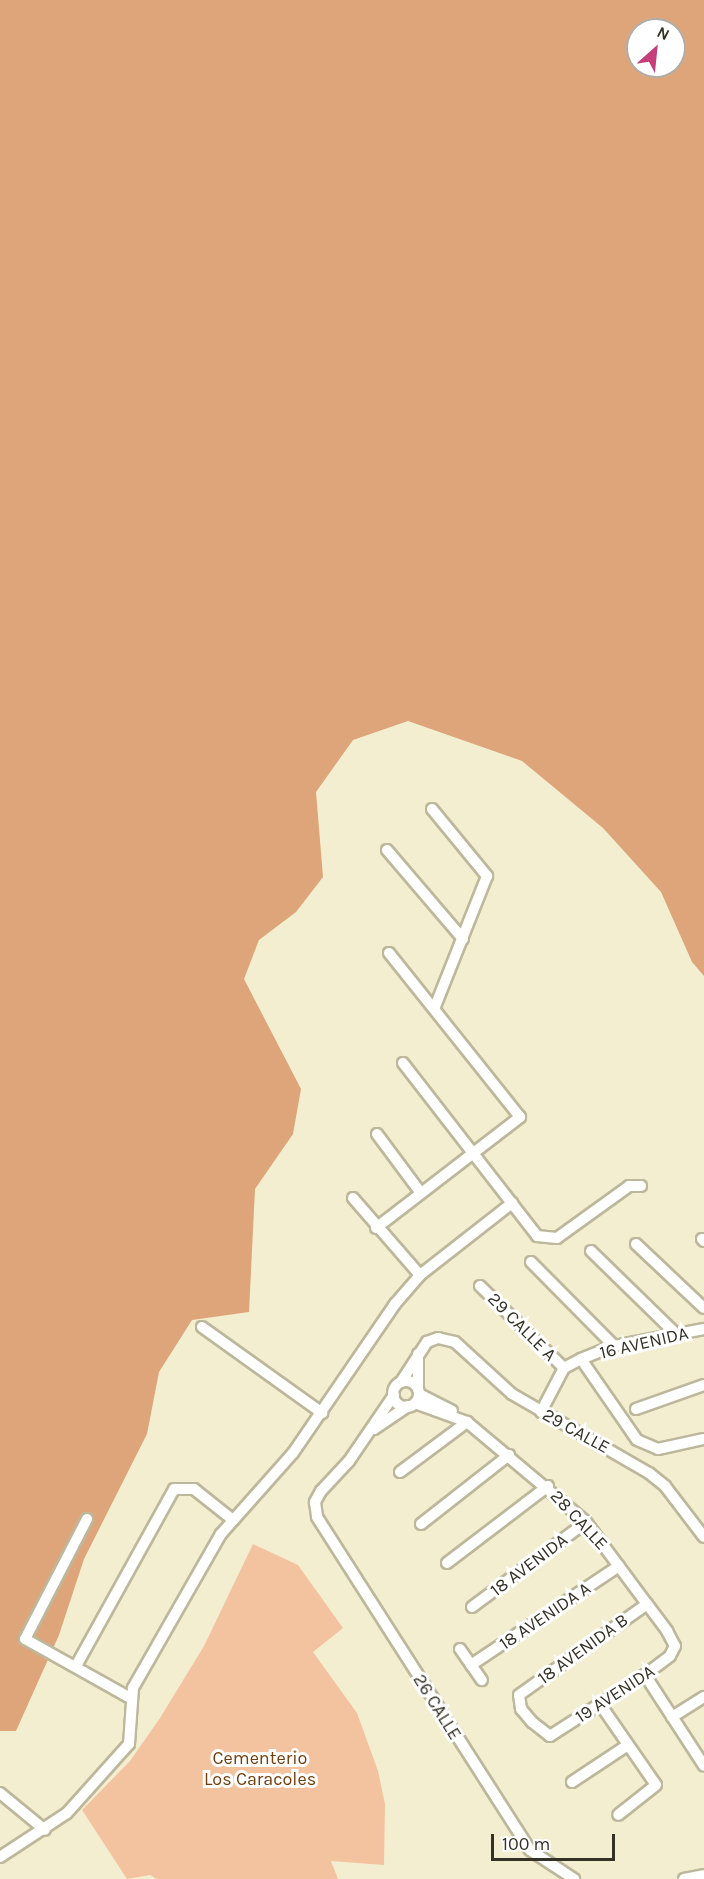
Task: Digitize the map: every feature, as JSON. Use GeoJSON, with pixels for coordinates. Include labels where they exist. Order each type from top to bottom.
{"type":"FeatureCollection","features":[{"type":"Feature","properties":{"kind":"street"},"geometry":{"type":"LineString","coordinates":[[432,809],[488,876],[435,1007]]}},
{"type":"Feature","properties":{"kind":"street"},"geometry":{"type":"LineString","coordinates":[[387,850],[463,939]]}},
{"type":"Feature","properties":{"kind":"street"},"geometry":{"type":"LineString","coordinates":[[376,1228],[520,1117],[435,1007],[389,953]]}},
{"type":"Feature","properties":{"kind":"street"},"geometry":{"type":"LineString","coordinates":[[403,1063],[537,1236],[547,1240],[575,1227],[629,1186],[641,1186]]}},
{"type":"Feature","properties":{"kind":"street"},"geometry":{"type":"LineString","coordinates":[[377,1134],[420,1192]]}},
{"type":"Feature","properties":{"kind":"street"},"geometry":{"type":"LineString","coordinates":[[353,1198],[376,1228],[420,1275]]}},
{"type":"Feature","properties":{"kind":"street"},"geometry":{"type":"LineString","coordinates":[[0,1857],[45,1830],[67,1813],[129,1744],[133,1729],[130,1698],[207,1557],[233,1520],[266,1485],[322,1413],[395,1305],[420,1275],[512,1203]]}},
{"type":"Feature","properties":{"kind":"street"},"geometry":{"type":"LineString","coordinates":[[636,1244],[704,1308]]}},
{"type":"Feature","properties":{"kind":"street"},"geometry":{"type":"LineString","coordinates":[[591,1251],[676,1334]]}},
{"type":"Feature","properties":{"kind":"street"},"geometry":{"type":"LineString","coordinates":[[531,1262],[614,1346]]}},
{"type":"Feature","properties":{"kind":"street","name":"29 CALLE A"},"geometry":{"type":"LineString","coordinates":[[480,1286],[564,1368]]}},
{"type":"Feature","properties":{"kind":"street"},"geometry":{"type":"LineString","coordinates":[[202,1327],[322,1413]]}},
{"type":"Feature","properties":{"kind":"street","name":"16 AVENIDA"},"geometry":{"type":"LineString","coordinates":[[564,1368],[614,1346],[704,1329]]}},
{"type":"Feature","properties":{"kind":"street","name":"29 CALLE"},"geometry":{"type":"LineString","coordinates":[[418,1354],[427,1342],[438,1338],[456,1342],[512,1394],[649,1473],[665,1486],[704,1537]]}},
{"type":"Feature","properties":{"kind":"street"},"geometry":{"type":"LineString","coordinates":[[369,1432],[418,1354]]}},
{"type":"Feature","properties":{"kind":"street"},"geometry":{"type":"LineString","coordinates":[[369,1432],[415,1398],[418,1354]]}},
{"type":"Feature","properties":{"kind":"street"},"geometry":{"type":"LineString","coordinates":[[581,1359],[637,1440],[658,1449],[671,1449],[704,1439]]}},
{"type":"Feature","properties":{"kind":"street"},"geometry":{"type":"LineString","coordinates":[[542,1412],[564,1368]]}},
{"type":"Feature","properties":{"kind":"street","name":"28 CALLE"},"geometry":{"type":"LineString","coordinates":[[401,1383],[410,1382],[415,1398],[463,1420],[548,1486],[586,1522],[675,1646]]}},
{"type":"Feature","properties":{"kind":"street"},"geometry":{"type":"LineString","coordinates":[[636,1409],[704,1385]]}},
{"type":"Feature","properties":{"kind":"street"},"geometry":{"type":"LineString","coordinates":[[394,1395],[398,1404],[415,1398]]}},
{"type":"Feature","properties":{"kind":"street"},"geometry":{"type":"LineString","coordinates":[[400,1472],[463,1420]]}},
{"type":"Feature","properties":{"kind":"street","name":"26 CALLE"},"geometry":{"type":"LineString","coordinates":[[369,1432],[321,1491],[315,1502],[317,1517],[530,1850],[574,1879]]}},
{"type":"Feature","properties":{"kind":"street"},"geometry":{"type":"LineString","coordinates":[[421,1524],[509,1455]]}},
{"type":"Feature","properties":{"kind":"street"},"geometry":{"type":"LineString","coordinates":[[447,1563],[548,1486]]}},
{"type":"Feature","properties":{"kind":"street"},"geometry":{"type":"LineString","coordinates":[[75,1666],[174,1489],[194,1489],[233,1520]]}},
{"type":"Feature","properties":{"kind":"street"},"geometry":{"type":"LineString","coordinates":[[87,1519],[24,1635],[27,1641],[130,1698]]}},
{"type":"Feature","properties":{"kind":"street","name":"18 AVENIDA"},"geometry":{"type":"LineString","coordinates":[[472,1607],[586,1522]]}},
{"type":"Feature","properties":{"kind":"street","name":"18 AVENIDA A"},"geometry":{"type":"LineString","coordinates":[[471,1665],[619,1566]]}},
{"type":"Feature","properties":{"kind":"street","name":"18 AVENIDA B"},"geometry":{"type":"LineString","coordinates":[[550,1736],[521,1709],[519,1695],[647,1604]]}},
{"type":"Feature","properties":{"kind":"street","name":"19 AVENIDA"},"geometry":{"type":"LineString","coordinates":[[550,1736],[645,1675],[670,1656],[675,1646]]}},
{"type":"Feature","properties":{"kind":"street"},"geometry":{"type":"LineString","coordinates":[[460,1649],[482,1680]]}},
{"type":"Feature","properties":{"kind":"street"},"geometry":{"type":"LineString","coordinates":[[645,1675],[702,1760]]}},
{"type":"Feature","properties":{"kind":"street"},"geometry":{"type":"LineString","coordinates":[[672,1717],[704,1697]]}},
{"type":"Feature","properties":{"kind":"street"},"geometry":{"type":"LineString","coordinates":[[600,1704],[656,1785],[618,1815]]}},
{"type":"Feature","properties":{"kind":"street"},"geometry":{"type":"LineString","coordinates":[[572,1782],[628,1744]]}},
{"type":"Feature","properties":{"kind":"street"},"geometry":{"type":"LineString","coordinates":[[0,1793],[45,1830]]}},
{"type":"Feature","properties":{"kind":"street"},"geometry":{"type":"LineString","coordinates":[[684,1879],[704,1875]]}},
{"type":"Feature","properties":{"kind":"green space","name":"Cementerio Los Caracoles"},"geometry":{"type":"Polygon","coordinates":[[[253,1544],[298,1565],[343,1628],[313,1652],[357,1713],[378,1771],[385,1804],[384,1865],[331,1861],[338,1879],[157,1879],[150,1875],[127,1879],[82,1810],[130,1761],[160,1718],[204,1646],[253,1544]]]}},
{"type":"Feature","properties":{"kind":"shaded area"},"geometry":{"type":"Polygon","coordinates":[[[0,0],[704,0],[704,976],[692,962],[661,892],[603,828],[522,761],[408,721],[353,740],[316,792],[323,877],[296,912],[259,940],[244,979],[301,1089],[293,1134],[255,1189],[249,1312],[192,1320],[159,1372],[147,1434],[84,1559],[59,1635],[16,1731],[0,1731],[0,0]]]}}]}
